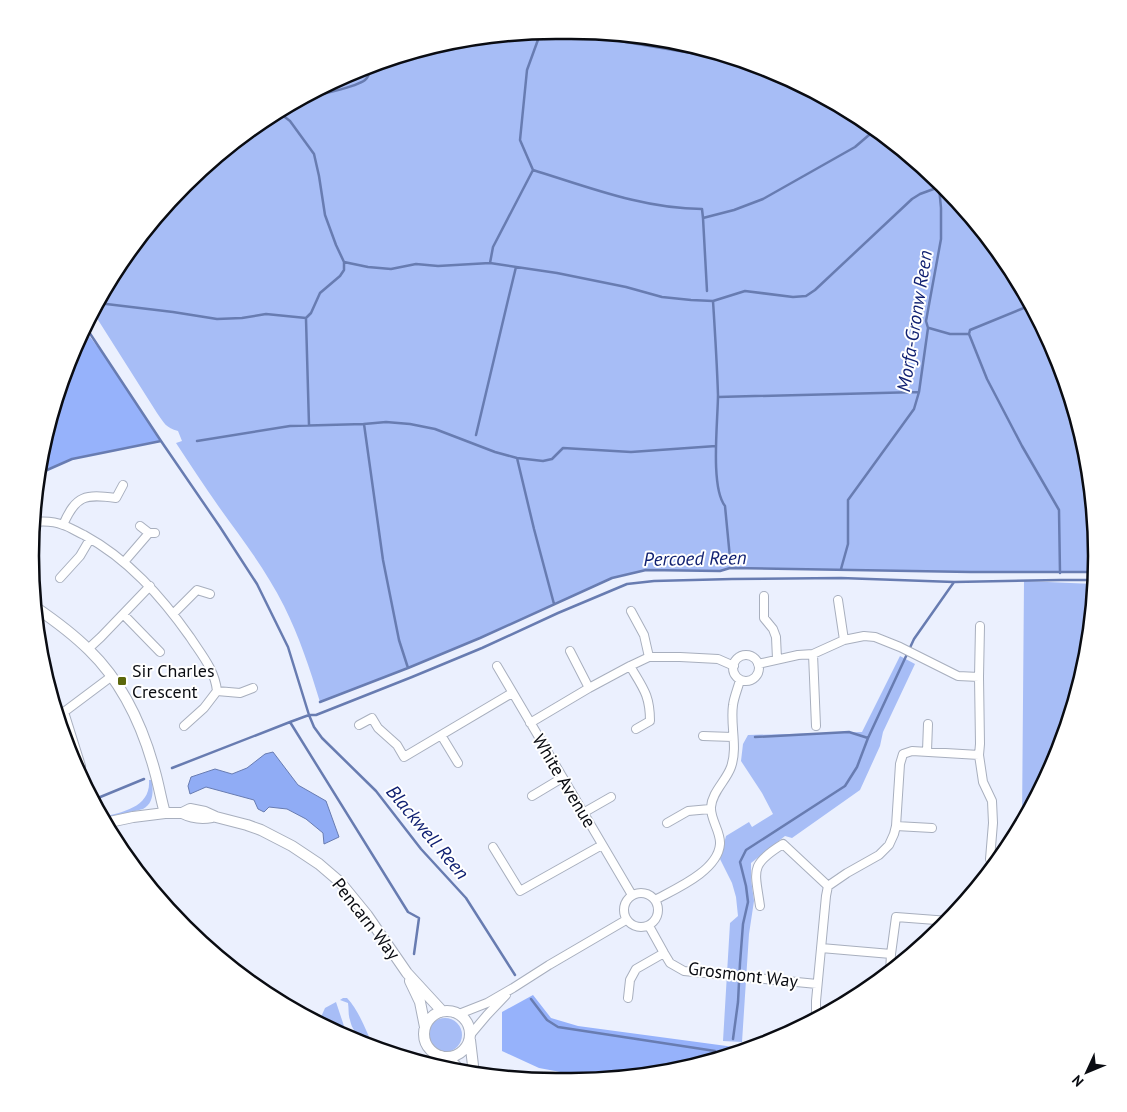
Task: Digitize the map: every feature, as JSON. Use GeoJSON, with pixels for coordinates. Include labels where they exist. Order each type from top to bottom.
{"type":"FeatureCollection","features":[{"type":"Feature","properties":{"kind":"street"},"geometry":{"type":"LineString","coordinates":[[64,525],[69,512],[78,501],[93,495],[116,498],[123,485]]}},
{"type":"Feature","properties":{"kind":"street"},"geometry":{"type":"LineString","coordinates":[[40,521],[64,525],[90,539],[124,562],[150,586],[173,614],[210,666],[216,681],[217,690],[204,708],[184,726]]}},
{"type":"Feature","properties":{"kind":"street"},"geometry":{"type":"LineString","coordinates":[[124,562],[152,533],[140,526]]}},
{"type":"Feature","properties":{"kind":"street"},"geometry":{"type":"LineString","coordinates":[[60,578],[80,556],[90,539]]}},
{"type":"Feature","properties":{"kind":"street"},"geometry":{"type":"LineString","coordinates":[[88,649],[102,637],[150,586]]}},
{"type":"Feature","properties":{"kind":"street"},"geometry":{"type":"LineString","coordinates":[[173,614],[196,590],[210,594]]}},
{"type":"Feature","properties":{"kind":"street"},"geometry":{"type":"LineString","coordinates":[[764,596],[764,618],[773,628],[776,637],[777,659]]}},
{"type":"Feature","properties":{"kind":"street"},"geometry":{"type":"LineString","coordinates":[[838,600],[844,640]]}},
{"type":"Feature","properties":{"kind":"street"},"geometry":{"type":"LineString","coordinates":[[631,611],[644,635],[648,658]]}},
{"type":"Feature","properties":{"kind":"street"},"geometry":{"type":"LineString","coordinates":[[42,613],[65,629],[88,649],[112,676],[128,703],[145,741],[156,774],[165,813]]}},
{"type":"Feature","properties":{"kind":"street"},"geometry":{"type":"LineString","coordinates":[[123,614],[160,652]]}},
{"type":"Feature","properties":{"kind":"street"},"geometry":{"type":"LineString","coordinates":[[980,626],[979,755],[983,782],[992,801],[993,823],[990,858]]}},
{"type":"Feature","properties":{"kind":"street"},"geometry":{"type":"LineString","coordinates":[[758,664],[798,655],[813,654],[844,640],[864,636],[875,637],[900,647],[958,676],[979,677]]}},
{"type":"Feature","properties":{"kind":"street"},"geometry":{"type":"LineString","coordinates":[[570,651],[589,688]]}},
{"type":"Feature","properties":{"kind":"street"},"geometry":{"type":"LineString","coordinates":[[813,654],[816,726]]}},
{"type":"Feature","properties":{"kind":"street"},"geometry":{"type":"LineString","coordinates":[[747,656],[754,658],[758,664],[758,671],[751,680],[740,680],[735,675],[734,666],[739,658],[747,656]]}},
{"type":"Feature","properties":{"kind":"street"},"geometry":{"type":"LineString","coordinates":[[530,723],[589,688],[648,658],[718,659],[734,666]]}},
{"type":"Feature","properties":{"kind":"street","name":"White Avenue"},"geometry":{"type":"LineString","coordinates":[[497,666],[632,895]]}},
{"type":"Feature","properties":{"kind":"street"},"geometry":{"type":"LineString","coordinates":[[630,666],[644,688],[650,709],[650,721],[636,729]]}},
{"type":"Feature","properties":{"kind":"street"},"geometry":{"type":"LineString","coordinates":[[63,712],[112,676]]}},
{"type":"Feature","properties":{"kind":"street"},"geometry":{"type":"LineString","coordinates":[[655,900],[695,878],[712,863],[717,855],[720,845],[719,834],[710,809],[713,798],[731,766],[733,754],[733,705],[740,680]]}},
{"type":"Feature","properties":{"kind":"street"},"geometry":{"type":"LineString","coordinates":[[217,690],[240,693],[253,688]]}},
{"type":"Feature","properties":{"kind":"street"},"geometry":{"type":"LineString","coordinates":[[359,725],[372,718],[378,728],[397,745],[404,757],[512,693]]}},
{"type":"Feature","properties":{"kind":"street"},"geometry":{"type":"LineString","coordinates":[[927,751],[928,724]]}},
{"type":"Feature","properties":{"kind":"street"},"geometry":{"type":"LineString","coordinates":[[441,735],[458,764]]}},
{"type":"Feature","properties":{"kind":"street"},"geometry":{"type":"LineString","coordinates":[[703,736],[733,737]]}},
{"type":"Feature","properties":{"kind":"street"},"geometry":{"type":"LineString","coordinates":[[760,906],[756,872],[760,862],[783,844],[828,886],[879,855],[889,845],[896,826],[900,764],[903,754],[912,750],[979,755]]}},
{"type":"Feature","properties":{"kind":"street"},"geometry":{"type":"LineString","coordinates":[[532,796],[562,778]]}},
{"type":"Feature","properties":{"kind":"street"},"geometry":{"type":"LineString","coordinates":[[584,813],[611,796]]}},
{"type":"Feature","properties":{"kind":"street"},"geometry":{"type":"LineString","coordinates":[[667,823],[688,811],[710,809]]}},
{"type":"Feature","properties":{"kind":"street","name":"Pencarn Way"},"geometry":{"type":"LineString","coordinates":[[112,821],[165,813],[182,813],[190,817],[216,817],[247,825],[277,838],[305,854],[329,872],[354,898],[407,973],[442,1011]]}},
{"type":"Feature","properties":{"kind":"street"},"geometry":{"type":"LineString","coordinates":[[896,826],[932,828]]}},
{"type":"Feature","properties":{"kind":"street"},"geometry":{"type":"LineString","coordinates":[[493,846],[520,891],[602,845]]}},
{"type":"Feature","properties":{"kind":"street","name":"Grosmont Way"},"geometry":{"type":"LineString","coordinates":[[649,926],[670,963],[684,971],[817,984],[828,886]]}},
{"type":"Feature","properties":{"kind":"street"},"geometry":{"type":"LineString","coordinates":[[640,892],[647,893],[655,900],[659,910],[658,916],[649,926],[638,928],[632,926],[626,920],[623,912],[625,902],[632,895],[640,892]]}},
{"type":"Feature","properties":{"kind":"street"},"geometry":{"type":"LineString","coordinates":[[891,962],[896,917],[939,920]]}},
{"type":"Feature","properties":{"kind":"street"},"geometry":{"type":"LineString","coordinates":[[459,1014],[486,1003],[513,988],[626,920]]}},
{"type":"Feature","properties":{"kind":"street"},"geometry":{"type":"LineString","coordinates":[[821,948],[891,954]]}},
{"type":"Feature","properties":{"kind":"street","name":"Grosmont Way"},"geometry":{"type":"LineString","coordinates":[[628,998],[630,980],[636,969],[664,953]]}},
{"type":"Feature","properties":{"kind":"street","name":"Pencarn Way"},"geometry":{"type":"LineString","coordinates":[[407,973],[420,1002],[425,1027]]}},
{"type":"Feature","properties":{"kind":"street"},"geometry":{"type":"LineString","coordinates":[[816,1011],[817,984]]}},
{"type":"Feature","properties":{"kind":"street"},"geometry":{"type":"LineString","coordinates":[[441,1056],[455,1056],[462,1052],[467,1047],[470,1037],[487,1014],[513,988]]}},
{"type":"Feature","properties":{"kind":"street"},"geometry":{"type":"LineString","coordinates":[[450,1062],[430,1050],[424,1039],[425,1027],[431,1017],[442,1011],[454,1011],[466,1019],[470,1026],[473,1066]]}},
{"type":"Feature","properties":{"kind":"shaded area"},"geometry":{"type":"Polygon","coordinates":[[[556,39],[623,42],[705,56],[769,78],[800,92],[830,108],[886,146],[937,190],[960,215],[981,241],[1019,297],[1049,358],[1061,390],[1071,422],[1084,488],[1087,522],[1088,572],[730,568],[720,571],[646,570],[612,578],[480,638],[320,702],[299,641],[277,593],[176,443],[182,441],[178,431],[168,427],[97,318],[108,297],[146,241],[190,190],[215,167],[241,146],[297,108],[358,78],[422,56],[488,43],[522,40],[556,39]]]}},
{"type":"Feature","properties":{"kind":"shaded area"},"geometry":{"type":"Polygon","coordinates":[[[88,335],[161,441],[72,459],[46,470],[56,422],[66,390],[88,335]]]}},
{"type":"Feature","properties":{"kind":"shaded area"},"geometry":{"type":"Polygon","coordinates":[[[1024,581],[1087,584],[1084,624],[1071,690],[1049,754],[1022,809],[1024,581]]]}},
{"type":"Feature","properties":{"kind":"shaded area"},"geometry":{"type":"Polygon","coordinates":[[[900,656],[915,664],[883,732],[880,746],[860,790],[792,838],[785,836],[751,863],[754,901],[749,934],[742,1042],[723,1041],[730,923],[738,916],[732,883],[720,859],[726,836],[749,822],[752,827],[773,814],[741,761],[743,744],[748,735],[862,732],[900,656]]]}},
{"type":"Feature","properties":{"kind":"shaded area"},"geometry":{"type":"Polygon","coordinates":[[[273,752],[298,785],[326,801],[339,837],[324,844],[323,833],[306,819],[287,809],[269,807],[264,812],[258,809],[254,800],[206,787],[190,794],[188,786],[191,777],[215,769],[232,774],[247,768],[265,754],[273,752]]]}},
{"type":"Feature","properties":{"kind":"shaded area"},"geometry":{"type":"Polygon","coordinates":[[[149,780],[152,780],[151,800],[147,807],[110,817],[108,815],[127,810],[141,802],[148,789],[149,780]]]}},
{"type":"Feature","properties":{"kind":"shaded area"},"geometry":{"type":"Polygon","coordinates":[[[533,995],[551,1018],[578,1026],[734,1047],[705,1056],[639,1069],[565,1073],[539,1068],[502,1051],[502,1012],[533,995]]]}},
{"type":"Feature","properties":{"kind":"shaded area"},"geometry":{"type":"Polygon","coordinates":[[[347,998],[356,1009],[370,1038],[356,1033],[349,1018],[348,1003],[340,1000],[347,998]]]}},
{"type":"Feature","properties":{"kind":"shaded area"},"geometry":{"type":"Polygon","coordinates":[[[336,1002],[345,1028],[321,1017],[325,1008],[336,1002]]]}},
{"type":"Feature","properties":{"kind":"shaded area"},"geometry":{"type":"Polygon","coordinates":[[[445,1018],[452,1019],[457,1023],[461,1028],[461,1042],[457,1047],[452,1051],[445,1052],[438,1051],[433,1047],[429,1042],[428,1035],[429,1028],[433,1023],[438,1019],[445,1018]]]}},
{"type":"Feature","properties":{"kind":"waterway"},"geometry":{"type":"LineString","coordinates":[[538,40],[527,70],[520,140],[533,170],[616,196],[659,205],[702,209],[703,218]]}},
{"type":"Feature","properties":{"kind":"waterway"},"geometry":{"type":"LineString","coordinates":[[623,42],[689,53]]}},
{"type":"Feature","properties":{"kind":"waterway"},"geometry":{"type":"LineString","coordinates":[[325,93],[360,83],[370,74]]}},
{"type":"Feature","properties":{"kind":"waterway"},"geometry":{"type":"LineString","coordinates":[[284,116],[290,121],[314,154],[325,215],[344,262],[368,267],[391,269],[416,264],[438,266],[490,263],[557,273],[626,287],[662,297],[713,301],[745,291],[793,297],[806,296],[815,290],[912,199],[935,188]]}},
{"type":"Feature","properties":{"kind":"waterway"},"geometry":{"type":"LineString","coordinates":[[707,291],[703,218],[734,210],[763,199],[855,147],[870,134]]}},
{"type":"Feature","properties":{"kind":"waterway"},"geometry":{"type":"LineString","coordinates":[[490,263],[493,247],[533,170]]}},
{"type":"Feature","properties":{"kind":"waterway","name":"Morfa-Gronw Reen"},"geometry":{"type":"LineString","coordinates":[[841,569],[848,544],[848,500],[914,409],[919,392],[928,328],[926,321],[941,239],[940,193]]}},
{"type":"Feature","properties":{"kind":"waterway"},"geometry":{"type":"LineString","coordinates":[[104,304],[217,319],[242,318],[266,314],[306,318],[311,313],[320,293],[340,276],[344,270],[344,262]]}},
{"type":"Feature","properties":{"kind":"waterway"},"geometry":{"type":"LineString","coordinates":[[476,435],[516,267]]}},
{"type":"Feature","properties":{"kind":"waterway"},"geometry":{"type":"LineString","coordinates":[[713,301],[718,395],[716,469],[720,497],[725,506],[730,558]]}},
{"type":"Feature","properties":{"kind":"waterway"},"geometry":{"type":"LineString","coordinates":[[1025,308],[970,330],[969,334],[987,379],[1022,446],[1059,510],[1060,573]]}},
{"type":"Feature","properties":{"kind":"waterway"},"geometry":{"type":"LineString","coordinates":[[306,319],[309,425]]}},
{"type":"Feature","properties":{"kind":"waterway"},"geometry":{"type":"LineString","coordinates":[[929,328],[950,334],[969,334]]}},
{"type":"Feature","properties":{"kind":"waterway"},"geometry":{"type":"LineString","coordinates":[[89,333],[257,584],[288,647],[314,727],[322,738],[376,791],[421,849],[466,898],[515,975]]}},
{"type":"Feature","properties":{"kind":"waterway"},"geometry":{"type":"LineString","coordinates":[[718,397],[919,392]]}},
{"type":"Feature","properties":{"kind":"waterway"},"geometry":{"type":"LineString","coordinates":[[197,441],[290,426],[386,422],[435,429],[495,452],[517,458],[543,461],[552,459],[563,448],[631,452],[716,446]]}},
{"type":"Feature","properties":{"kind":"waterway"},"geometry":{"type":"LineString","coordinates":[[364,424],[383,560],[399,640],[408,668]]}},
{"type":"Feature","properties":{"kind":"waterway"},"geometry":{"type":"LineString","coordinates":[[46,470],[72,459],[161,441]]}},
{"type":"Feature","properties":{"kind":"waterway"},"geometry":{"type":"LineString","coordinates":[[517,458],[554,604]]}},
{"type":"Feature","properties":{"kind":"waterway","name":"Percoed Reen"},"geometry":{"type":"LineString","coordinates":[[320,702],[480,638],[612,578],[646,570],[720,571],[730,568],[1088,572]]}},
{"type":"Feature","properties":{"kind":"waterway"},"geometry":{"type":"LineString","coordinates":[[172,768],[412,677],[627,584],[654,581],[841,578],[954,582],[1087,580]]}},
{"type":"Feature","properties":{"kind":"waterway"},"geometry":{"type":"LineString","coordinates":[[733,1039],[738,1002],[743,924],[748,902],[740,862],[746,850],[845,786],[857,767],[868,738],[914,639],[954,582]]}},
{"type":"Feature","properties":{"kind":"waterway"},"geometry":{"type":"LineString","coordinates":[[290,722],[408,912],[419,918],[414,954]]}},
{"type":"Feature","properties":{"kind":"waterway"},"geometry":{"type":"LineString","coordinates":[[755,737],[849,732],[868,738]]}},
{"type":"Feature","properties":{"kind":"waterway"},"geometry":{"type":"LineString","coordinates":[[99,798],[144,779]]}},
{"type":"Feature","properties":{"kind":"waterway","name":"Blackwell Reen"},"geometry":{"type":"LineString","coordinates":[[531,999],[547,1020],[558,1027],[715,1051]]}},
{"type":"Feature","properties":{"kind":"place","name":"Sir Charles Crescent"},"geometry":{"type":"Point","coordinates":[122,681]}}]}
